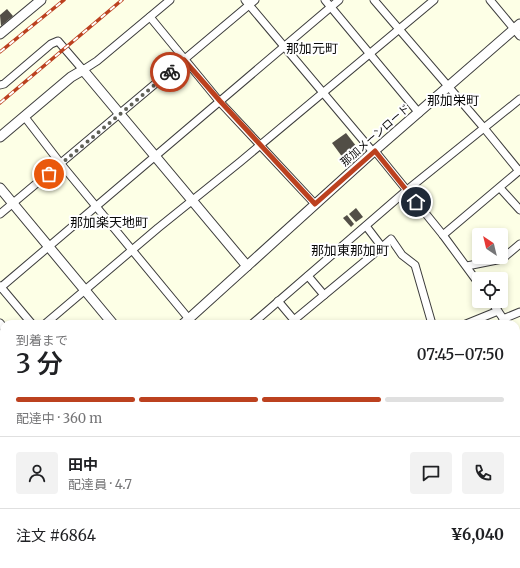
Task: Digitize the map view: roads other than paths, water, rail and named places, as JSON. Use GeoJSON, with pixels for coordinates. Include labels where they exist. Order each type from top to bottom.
{"type":"FeatureCollection","features":[{"type":"Feature","properties":{"kind":"street"},"geometry":{"type":"LineString","coordinates":[[0,34],[41,0]]}},
{"type":"Feature","properties":{"kind":"street"},"geometry":{"type":"LineString","coordinates":[[0,137],[71,77],[97,61],[170,0]]}},
{"type":"Feature","properties":{"kind":"street"},"geometry":{"type":"LineString","coordinates":[[0,214],[184,60],[247,3],[255,0]]}},
{"type":"Feature","properties":{"kind":"street"},"geometry":{"type":"LineString","coordinates":[[325,0],[419,113]]}},
{"type":"Feature","properties":{"kind":"street"},"geometry":{"type":"LineString","coordinates":[[29,320],[0,287],[339,0]]}},
{"type":"Feature","properties":{"kind":"street"},"geometry":{"type":"LineString","coordinates":[[374,0],[519,171],[443,235]]}},
{"type":"Feature","properties":{"kind":"street"},"geometry":{"type":"LineString","coordinates":[[50,320],[434,0]]}},
{"type":"Feature","properties":{"kind":"street"},"geometry":{"type":"LineString","coordinates":[[490,0],[518,30]]}},
{"type":"Feature","properties":{"kind":"street"},"geometry":{"type":"LineString","coordinates":[[247,3],[407,190],[472,274]]}},
{"type":"Feature","properties":{"kind":"street"},"geometry":{"type":"LineString","coordinates":[[150,17],[184,60],[220,101],[315,204]]}},
{"type":"Feature","properties":{"kind":"street","name":"那加メーンロード"},"geometry":{"type":"LineString","coordinates":[[187,320],[315,204],[448,87],[518,30]]}},
{"type":"Feature","properties":{"kind":"street"},"geometry":{"type":"LineString","coordinates":[[0,85],[4,84],[51,44],[58,41],[247,266]]}},
{"type":"Feature","properties":{"kind":"street"},"geometry":{"type":"LineString","coordinates":[[257,320],[407,190],[520,99]]}},
{"type":"Feature","properties":{"kind":"street"},"geometry":{"type":"LineString","coordinates":[[24,116],[185,320]]}},
{"type":"Feature","properties":{"kind":"street"},"geometry":{"type":"LineString","coordinates":[[0,188],[109,320]]}},
{"type":"Feature","properties":{"kind":"street"},"geometry":{"type":"LineString","coordinates":[[500,188],[520,210]]}},
{"type":"Feature","properties":{"kind":"street"},"geometry":{"type":"LineString","coordinates":[[366,226],[382,247]]}},
{"type":"Feature","properties":{"kind":"street"},"geometry":{"type":"LineString","coordinates":[[293,320],[391,239],[402,255],[415,265],[431,320]]}},
{"type":"Feature","properties":{"kind":"street"},"geometry":{"type":"LineString","coordinates":[[467,266],[502,259],[520,244]]}},
{"type":"Feature","properties":{"kind":"street"},"geometry":{"type":"LineString","coordinates":[[308,276],[324,295]]}},
{"type":"Feature","properties":{"kind":"street"},"geometry":{"type":"LineString","coordinates":[[278,301],[290,320]]}},
{"type":"Feature","properties":{"kind":"street"},"geometry":{"type":"LineString","coordinates":[[496,308],[504,320]]}},
{"type":"Feature","properties":{"kind":"street"},"geometry":{"type":"LineString","coordinates":[[476,320],[498,311]]}},
{"type":"Feature","properties":{"kind":"street"},"geometry":{"type":"LineString","coordinates":[[507,320],[520,312]]}},
{"type":"Feature","properties":{"kind":"railway"},"geometry":{"type":"LineString","coordinates":[[0,52],[64,0]]}},
{"type":"Feature","properties":{"kind":"railway"},"geometry":{"type":"LineString","coordinates":[[0,103],[122,0]]}},
{"type":"Feature","properties":{"kind":"district","name":"那加元町"},"geometry":{"type":"Point","coordinates":[312,48]}},
{"type":"Feature","properties":{"kind":"district","name":"那加栄町"},"geometry":{"type":"Point","coordinates":[453,100]}},
{"type":"Feature","properties":{"kind":"district","name":"那加楽天地町"},"geometry":{"type":"Point","coordinates":[109,222]}},
{"type":"Feature","properties":{"kind":"district","name":"那加東那加町"},"geometry":{"type":"Point","coordinates":[350,250]}}]}
